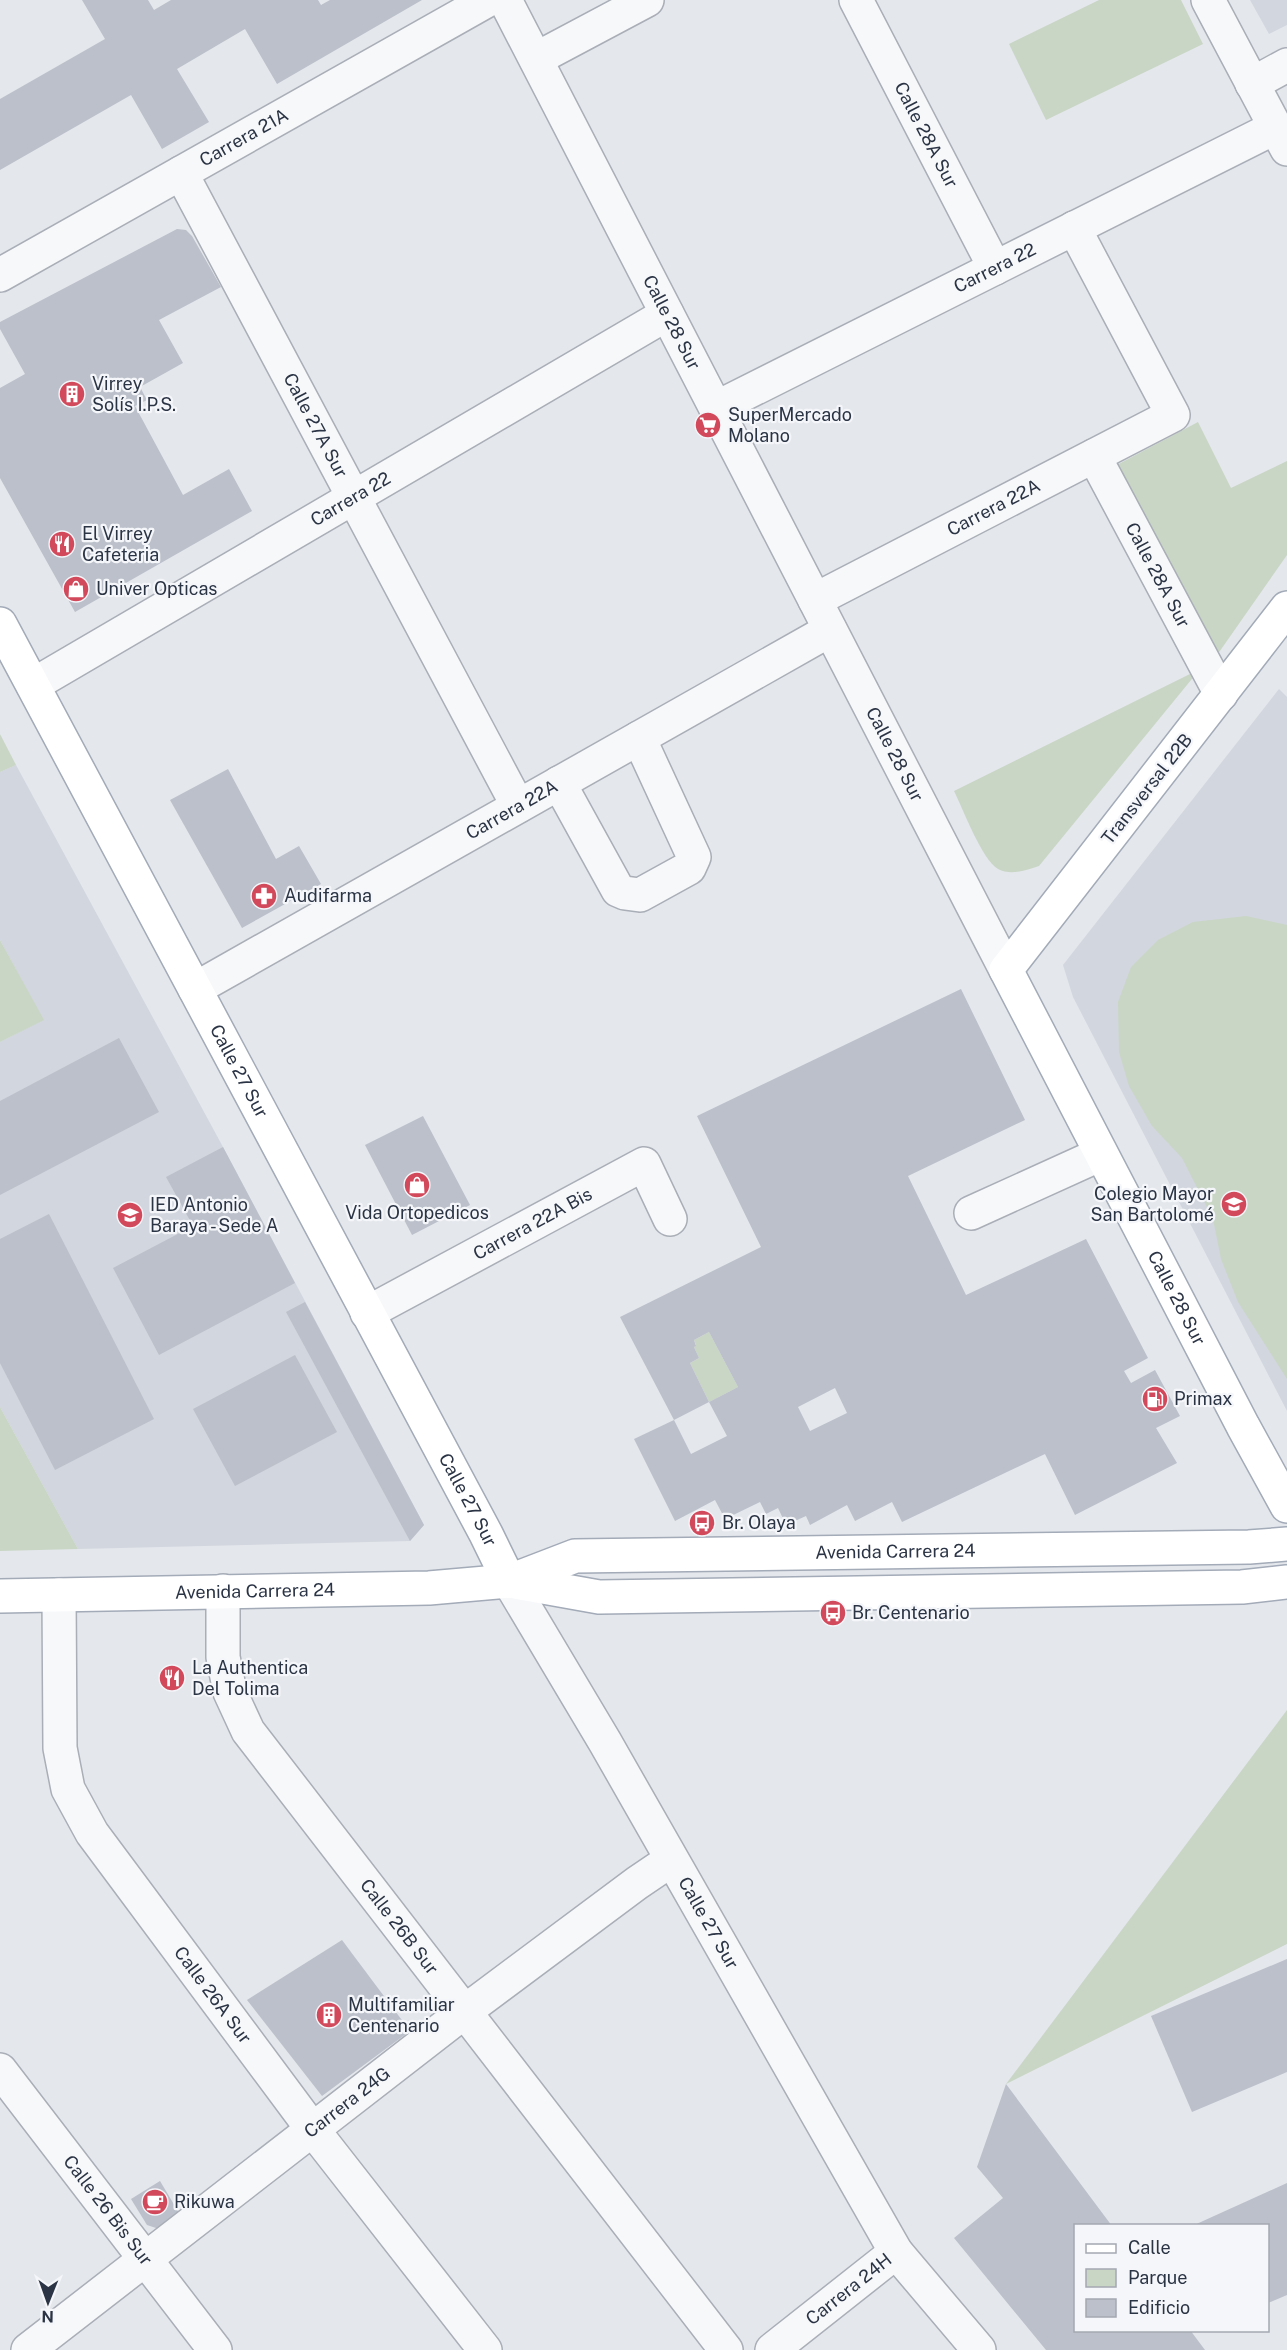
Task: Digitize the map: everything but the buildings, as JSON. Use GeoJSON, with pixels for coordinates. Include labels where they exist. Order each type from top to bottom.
{"type":"FeatureCollection","features":[{"type":"Feature","properties":{"kind":"main road","name":"Transversal 22B"},"geometry":{"type":"LineString","coordinates":[[1006,970],[1286,611]]}},
{"type":"Feature","properties":{"kind":"main road","name":"Calle 27 Sur"},"geometry":{"type":"LineString","coordinates":[[0,624],[509,1581]]}},
{"type":"Feature","properties":{"kind":"main road","name":"Calle 28 Sur"},"geometry":{"type":"LineString","coordinates":[[1006,970],[1242,1426],[1287,1506]]}},
{"type":"Feature","properties":{"kind":"main road","name":"Avenida Carrera 24"},"geometry":{"type":"LineString","coordinates":[[509,1581],[576,1556],[1249,1547],[1287,1544]]}},
{"type":"Feature","properties":{"kind":"main road","name":"Avenida Carrera 24"},"geometry":{"type":"LineString","coordinates":[[0,1596],[429,1588],[509,1581],[599,1597],[1242,1587],[1287,1582]]}},
{"type":"Feature","properties":{"kind":"street","name":"Carrera 21A"},"geometry":{"type":"LineString","coordinates":[[0,274],[488,0]]}},
{"type":"Feature","properties":{"kind":"street","name":"Calle 28 Sur"},"geometry":{"type":"LineString","coordinates":[[506,0],[1006,970]]}},
{"type":"Feature","properties":{"kind":"street"},"geometry":{"type":"LineString","coordinates":[[536,59],[647,0]]}},
{"type":"Feature","properties":{"kind":"street","name":"Calle 28A Sur"},"geometry":{"type":"LineString","coordinates":[[856,0],[995,268]]}},
{"type":"Feature","properties":{"kind":"street"},"geometry":{"type":"LineString","coordinates":[[1208,0],[1281,138]]}},
{"type":"Feature","properties":{"kind":"street"},"geometry":{"type":"LineString","coordinates":[[1252,84],[1287,64]]}},
{"type":"Feature","properties":{"kind":"street","name":"Carrera 22"},"geometry":{"type":"LineString","coordinates":[[716,408],[1074,228],[1281,138]]}},
{"type":"Feature","properties":{"kind":"street","name":"Calle 27A Sur"},"geometry":{"type":"LineString","coordinates":[[181,173],[518,806]]}},
{"type":"Feature","properties":{"kind":"street","name":"Carrera 22A"},"geometry":{"type":"LineString","coordinates":[[815,600],[1173,415],[1074,228]]}},
{"type":"Feature","properties":{"kind":"street","name":"Carrera 22"},"geometry":{"type":"LineString","coordinates":[[33,685],[667,314]]}},
{"type":"Feature","properties":{"kind":"street","name":"Calle 28A Sur"},"geometry":{"type":"LineString","coordinates":[[1094,456],[1221,693]]}},
{"type":"Feature","properties":{"kind":"street","name":"Carrera 22A"},"geometry":{"type":"LineString","coordinates":[[195,989],[830,630]]}},
{"type":"Feature","properties":{"kind":"street"},"geometry":{"type":"LineString","coordinates":[[559,783],[618,890],[640,895],[688,868],[694,857],[639,738]]}},
{"type":"Feature","properties":{"kind":"street"},"geometry":{"type":"LineString","coordinates":[[971,1213],[1101,1154]]}},
{"type":"Feature","properties":{"kind":"street","name":"Carrera 22A Bis"},"geometry":{"type":"LineString","coordinates":[[367,1313],[644,1164],[670,1219]]}},
{"type":"Feature","properties":{"kind":"street","name":"Calle 27 Sur"},"geometry":{"type":"LineString","coordinates":[[509,1581],[605,1742],[896,2252],[979,2350]]}},
{"type":"Feature","properties":{"kind":"street","name":"Calle 26B Sur"},"geometry":{"type":"LineString","coordinates":[[223,1591],[223,1657],[230,1692],[248,1731],[726,2350]]}},
{"type":"Feature","properties":{"kind":"street","name":"Calle 26A Sur"},"geometry":{"type":"LineString","coordinates":[[59,1595],[60,1748],[68,1789],[92,1833],[313,2130],[484,2350]]}},
{"type":"Feature","properties":{"kind":"street","name":"Carrera 24G"},"geometry":{"type":"LineString","coordinates":[[28,2350],[464,2012],[637,1882],[671,1860]]}},
{"type":"Feature","properties":{"kind":"street","name":"Calle 26 Bis Sur"},"geometry":{"type":"LineString","coordinates":[[0,2070],[215,2350]]}},
{"type":"Feature","properties":{"kind":"street","name":"Carrera 24H"},"geometry":{"type":"LineString","coordinates":[[772,2350],[896,2252]]}},
{"type":"Feature","properties":{"kind":"shaded area"},"geometry":{"type":"Polygon","coordinates":[[[1250,0],[1287,0],[1287,25],[1269,34],[1250,0]]]}},
{"type":"Feature","properties":{"kind":"shaded area","name":"Colegio Mayor San Bartolomé"},"geometry":{"type":"Polygon","coordinates":[[[1279,689],[1287,697],[1287,1411],[1073,997],[1063,965],[1279,689]]]}},
{"type":"Feature","properties":{"kind":"shaded area","name":"IED Antonio Baraya - Sede A"},"geometry":{"type":"Polygon","coordinates":[[[16,765],[424,1525],[410,1541],[78,1549],[0,1407],[0,1042],[43,1020],[0,940],[0,772],[16,765]]]}},
{"type":"Feature","properties":{"kind":"green space"},"geometry":{"type":"Polygon","coordinates":[[[1099,0],[1181,0],[1203,44],[1046,120],[1009,44],[1099,0]]]}},
{"type":"Feature","properties":{"kind":"green space"},"geometry":{"type":"Polygon","coordinates":[[[1198,422],[1231,488],[1287,461],[1287,555],[1215,658],[1113,467],[1198,422]]]}},
{"type":"Feature","properties":{"kind":"green space"},"geometry":{"type":"Polygon","coordinates":[[[1200,669],[1039,866],[1019,872],[1008,872],[992,864],[979,845],[954,791],[1200,669]]]}},
{"type":"Feature","properties":{"kind":"green space"},"geometry":{"type":"Polygon","coordinates":[[[0,734],[16,765],[0,772],[0,734]]]}},
{"type":"Feature","properties":{"kind":"green space"},"geometry":{"type":"Polygon","coordinates":[[[1246,916],[1287,925],[1287,1379],[1238,1302],[1221,1259],[1213,1219],[1182,1158],[1152,1126],[1129,1086],[1119,1052],[1118,1002],[1131,967],[1158,940],[1193,922],[1246,916]]]}},
{"type":"Feature","properties":{"kind":"green space"},"geometry":{"type":"Polygon","coordinates":[[[0,940],[44,1020],[0,1042],[0,940]]]}},
{"type":"Feature","properties":{"kind":"green space"},"geometry":{"type":"Polygon","coordinates":[[[709,1332],[738,1387],[709,1402],[690,1363],[699,1358],[694,1347],[696,1345],[694,1340],[709,1332]]]}},
{"type":"Feature","properties":{"kind":"green space"},"geometry":{"type":"Polygon","coordinates":[[[0,1407],[78,1549],[0,1551],[0,1407]]]}},
{"type":"Feature","properties":{"kind":"green space"},"geometry":{"type":"Polygon","coordinates":[[[1287,1710],[1287,1944],[1006,2084],[1287,1710]]]}},
{"type":"Feature","properties":{"kind":"place","name":"Virrey Solís I.P.S."},"geometry":{"type":"Point","coordinates":[72,394]}},
{"type":"Feature","properties":{"kind":"place","name":"SuperMercado Molano"},"geometry":{"type":"Point","coordinates":[708,425]}},
{"type":"Feature","properties":{"kind":"place","name":"El Virrey Cafeteria"},"geometry":{"type":"Point","coordinates":[62,544]}},
{"type":"Feature","properties":{"kind":"place","name":"Univer Opticas"},"geometry":{"type":"Point","coordinates":[76,589]}},
{"type":"Feature","properties":{"kind":"place","name":"Audifarma"},"geometry":{"type":"Point","coordinates":[264,896]}},
{"type":"Feature","properties":{"kind":"place","name":"Vida Ortopedicos"},"geometry":{"type":"Point","coordinates":[417,1185]}},
{"type":"Feature","properties":{"kind":"place","name":"Colegio Mayor San Bartolomé"},"geometry":{"type":"Point","coordinates":[1234,1204]}},
{"type":"Feature","properties":{"kind":"place","name":"IED Antonio Baraya - Sede A"},"geometry":{"type":"Point","coordinates":[130,1215]}},
{"type":"Feature","properties":{"kind":"place","name":"Primax"},"geometry":{"type":"Point","coordinates":[1155,1399]}},
{"type":"Feature","properties":{"kind":"place","name":"Br. Olaya"},"geometry":{"type":"Point","coordinates":[702,1523]}},
{"type":"Feature","properties":{"kind":"place","name":"Br. Centenario"},"geometry":{"type":"Point","coordinates":[833,1613]}},
{"type":"Feature","properties":{"kind":"place","name":"La Authentica Del Tolima"},"geometry":{"type":"Point","coordinates":[172,1678]}},
{"type":"Feature","properties":{"kind":"place","name":"Multifamiliar Centenario"},"geometry":{"type":"Point","coordinates":[329,2015]}},
{"type":"Feature","properties":{"kind":"place","name":"Rikuwa"},"geometry":{"type":"Point","coordinates":[155,2202]}}]}
